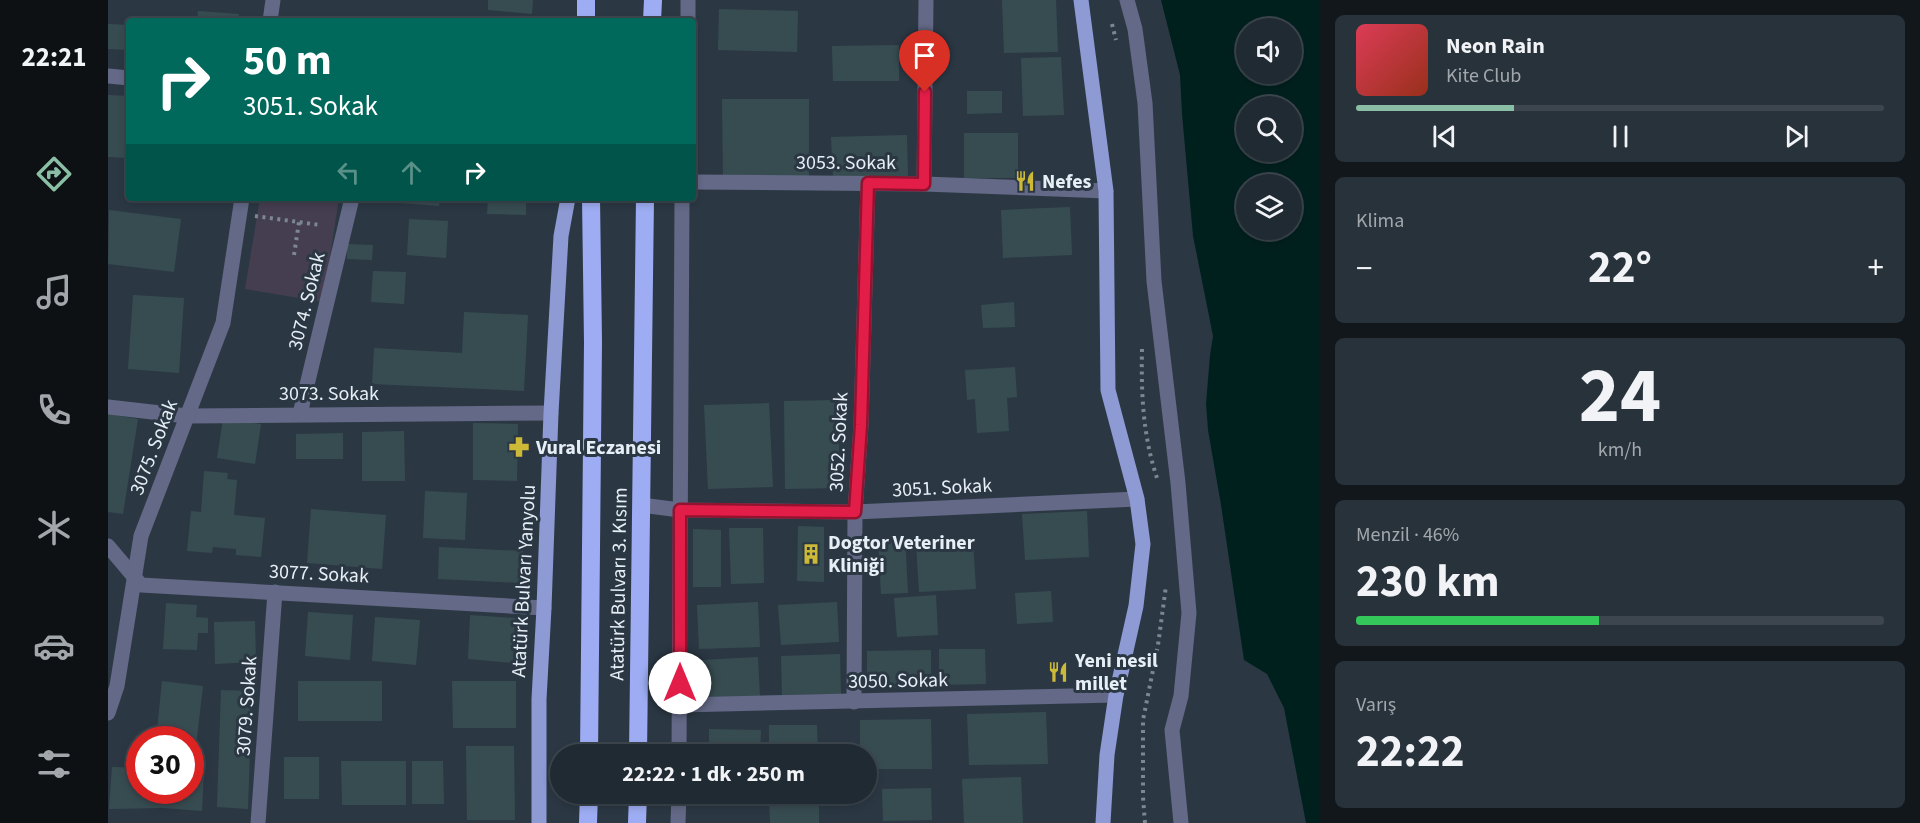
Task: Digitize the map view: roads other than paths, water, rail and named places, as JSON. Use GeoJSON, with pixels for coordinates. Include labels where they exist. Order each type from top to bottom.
{"type":"FeatureCollection","features":[{"type":"Feature","properties":{"kind":"highway"},"geometry":{"type":"LineString","coordinates":[[586,0],[586,18]]}},
{"type":"Feature","properties":{"kind":"highway"},"geometry":{"type":"LineString","coordinates":[[652,18],[653,0]]}},
{"type":"Feature","properties":{"kind":"highway","name":"Atatürk Bulvarı 3. Kısım"},"geometry":{"type":"LineString","coordinates":[[589,744],[593,354],[591,201]]}},
{"type":"Feature","properties":{"kind":"highway","name":"Atatürk Bulvarı 3. Kısım"},"geometry":{"type":"LineString","coordinates":[[638,744],[645,201]]}},
{"type":"Feature","properties":{"kind":"highway"},"geometry":{"type":"LineString","coordinates":[[588,823],[589,804]]}},
{"type":"Feature","properties":{"kind":"highway"},"geometry":{"type":"LineString","coordinates":[[637,823],[638,804]]}},
{"type":"Feature","properties":{"kind":"main road"},"geometry":{"type":"LineString","coordinates":[[1081,0],[1106,191],[1108,390],[1137,499],[1143,544],[1136,606],[1116,695],[1107,755],[1103,823]]}},
{"type":"Feature","properties":{"kind":"main road","name":"Atatürk Bulvarı Yanyolu"},"geometry":{"type":"LineString","coordinates":[[539,823],[539,699],[551,413],[561,236],[567,201]]}},
{"type":"Feature","properties":{"kind":"street"},"geometry":{"type":"LineString","coordinates":[[270,18],[273,0]]}},
{"type":"Feature","properties":{"kind":"street"},"geometry":{"type":"LineString","coordinates":[[688,0],[688,18]]}},
{"type":"Feature","properties":{"kind":"street"},"geometry":{"type":"LineString","coordinates":[[924,184],[926,0]]}},
{"type":"Feature","properties":{"kind":"street"},"geometry":{"type":"LineString","coordinates":[[1127,0],[1135,29],[1145,103],[1154,281],[1178,483],[1189,613],[1181,696],[1172,730],[1180,823]]}},
{"type":"Feature","properties":{"kind":"street"},"geometry":{"type":"LineString","coordinates":[[108,76],[126,78]]}},
{"type":"Feature","properties":{"kind":"street","name":"3053. Sokak"},"geometry":{"type":"LineString","coordinates":[[696,182],[924,184],[1106,191]]}},
{"type":"Feature","properties":{"kind":"street","name":"3052. Sokak"},"geometry":{"type":"LineString","coordinates":[[854,702],[855,512],[861,425],[868,183]]}},
{"type":"Feature","properties":{"kind":"street","name":"3074. Sokak"},"geometry":{"type":"LineString","coordinates":[[300,414],[351,201]]}},
{"type":"Feature","properties":{"kind":"street"},"geometry":{"type":"LineString","coordinates":[[679,744],[682,201]]}},
{"type":"Feature","properties":{"kind":"street","name":"3075. Sokak"},"geometry":{"type":"LineString","coordinates":[[108,713],[117,686],[141,536],[223,323],[241,206]]}},
{"type":"Feature","properties":{"kind":"street","name":"3073. Sokak"},"geometry":{"type":"LineString","coordinates":[[108,407],[187,416],[551,413]]}},
{"type":"Feature","properties":{"kind":"street","name":"3051. Sokak"},"geometry":{"type":"LineString","coordinates":[[642,506],[680,510],[855,512],[1137,499]]}},
{"type":"Feature","properties":{"kind":"street","name":"3077. Sokak"},"geometry":{"type":"LineString","coordinates":[[108,546],[141,585],[544,608]]}},
{"type":"Feature","properties":{"kind":"street","name":"3079. Sokak"},"geometry":{"type":"LineString","coordinates":[[258,823],[275,592]]}},
{"type":"Feature","properties":{"kind":"street","name":"3050. Sokak"},"geometry":{"type":"LineString","coordinates":[[680,705],[1116,695]]}},
{"type":"Feature","properties":{"kind":"street"},"geometry":{"type":"LineString","coordinates":[[678,823],[679,804]]}},
{"type":"Feature","properties":{"kind":"place","name":"Nefes"},"geometry":{"type":"Point","coordinates":[1025,181]}},
{"type":"Feature","properties":{"kind":"place","name":"Vural Eczanesi"},"geometry":{"type":"Point","coordinates":[519,447]}},
{"type":"Feature","properties":{"kind":"place","name":"Dogtor Veteriner Kliniği"},"geometry":{"type":"Point","coordinates":[811,554]}},
{"type":"Feature","properties":{"kind":"place","name":"Yeni nesil millet"},"geometry":{"type":"Point","coordinates":[1058,672]}}]}
